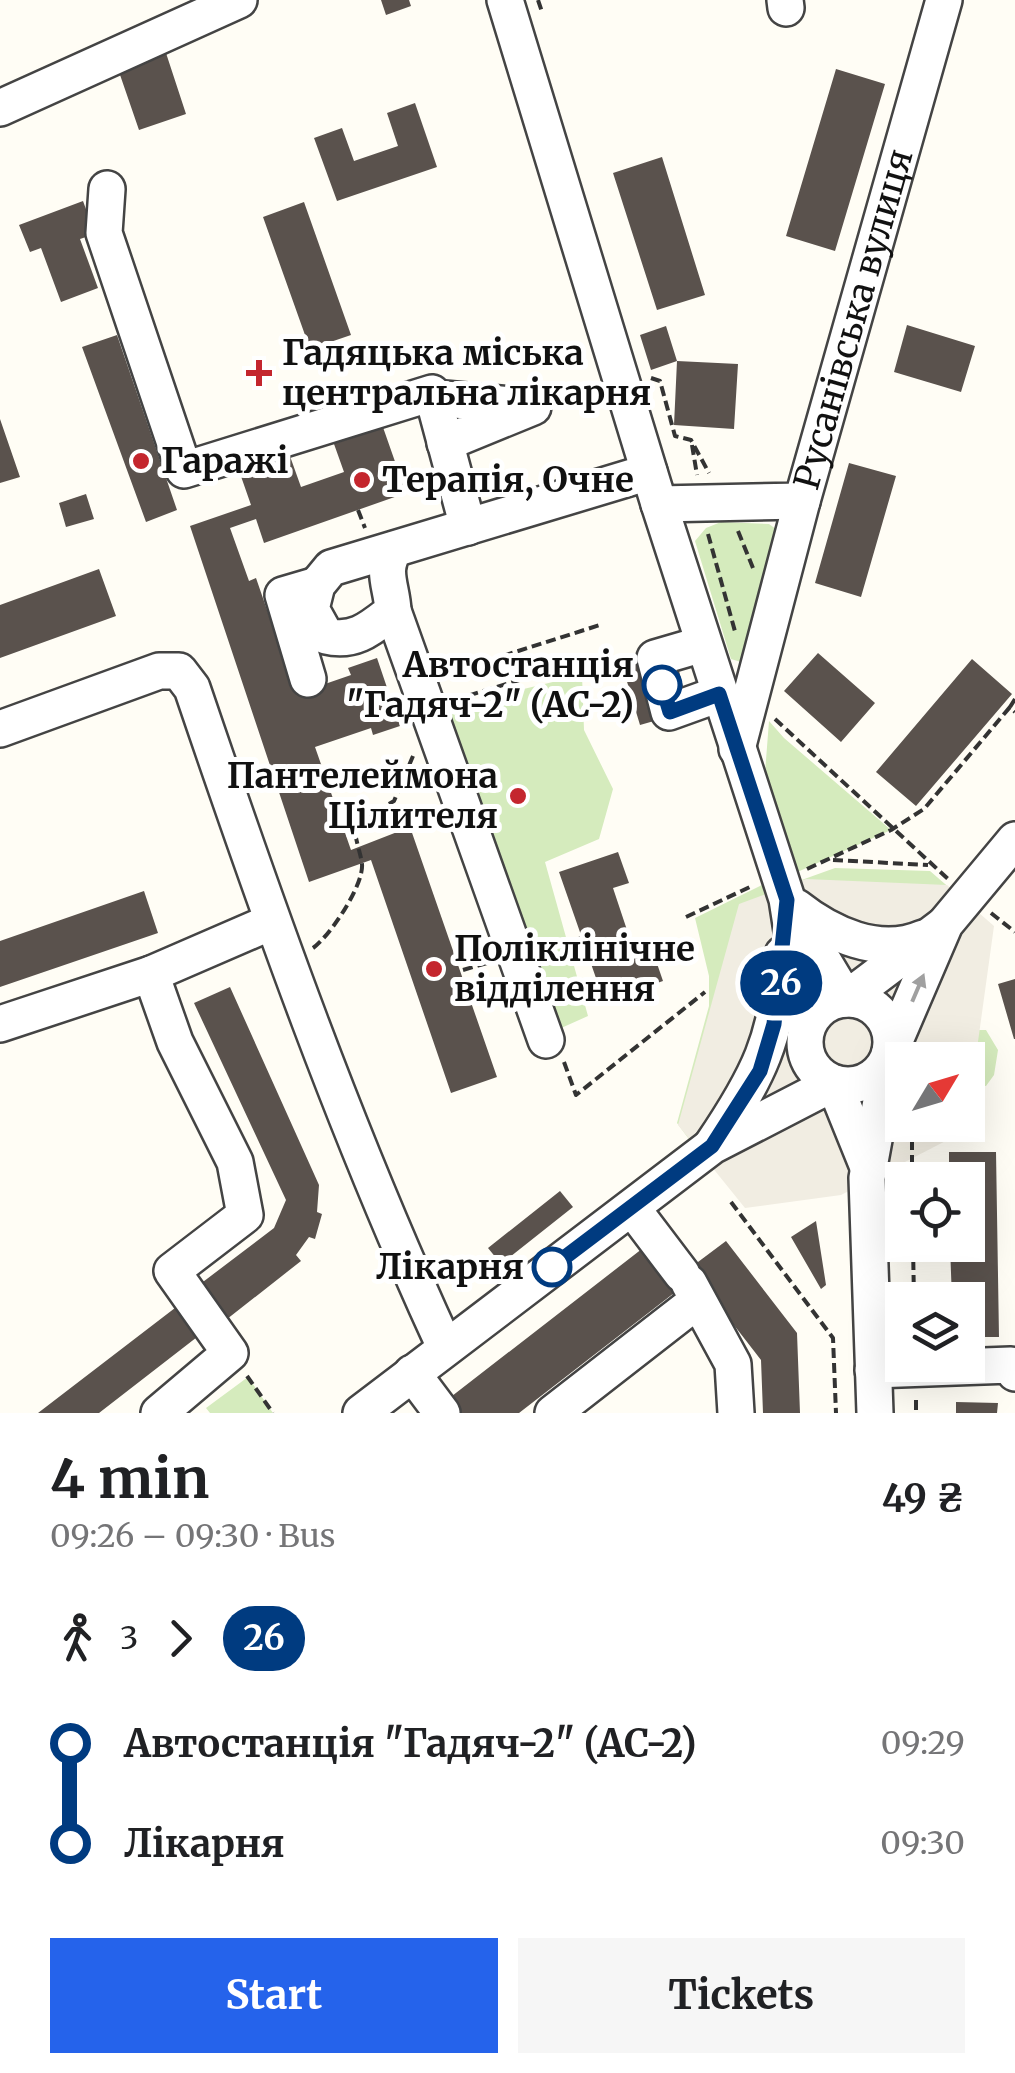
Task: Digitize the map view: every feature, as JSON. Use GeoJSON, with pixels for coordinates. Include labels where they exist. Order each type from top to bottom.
{"type":"FeatureCollection","features":[{"type":"Feature","properties":{"kind":"street"},"geometry":{"type":"LineString","coordinates":[[0,108],[239,0]]}},
{"type":"Feature","properties":{"kind":"street"},"geometry":{"type":"LineString","coordinates":[[505,0],[703,644],[736,693]]}},
{"type":"Feature","properties":{"kind":"street","name":"Русанівська вулиця"},"geometry":{"type":"LineString","coordinates":[[308,679],[283,595],[317,586],[331,568],[468,526],[654,488],[702,503],[802,501],[944,0]]}},
{"type":"Feature","properties":{"kind":"street"},"geometry":{"type":"LineString","coordinates":[[107,188],[104,233],[184,470],[432,392],[468,526]]}},
{"type":"Feature","properties":{"kind":"street"},"geometry":{"type":"LineString","coordinates":[[433,398],[534,407],[446,443]]}},
{"type":"Feature","properties":{"kind":"street"},"geometry":{"type":"LineString","coordinates":[[802,501],[736,693],[737,750],[780,885],[812,1065],[834,1083],[868,1167]]}},
{"type":"Feature","properties":{"kind":"street"},"geometry":{"type":"LineString","coordinates":[[395,549],[386,562],[394,611],[435,710],[546,1040]]}},
{"type":"Feature","properties":{"kind":"street"},"geometry":{"type":"LineString","coordinates":[[317,586],[311,609],[326,636],[342,640],[361,636],[394,611]]}},
{"type":"Feature","properties":{"kind":"street"},"geometry":{"type":"LineString","coordinates":[[703,644],[655,658],[670,712],[736,693]]}},
{"type":"Feature","properties":{"kind":"street"},"geometry":{"type":"LineString","coordinates":[[0,729],[159,671],[179,672],[192,688],[271,922],[374,1192],[445,1347]]}},
{"type":"Feature","properties":{"kind":"street"},"geometry":{"type":"LineString","coordinates":[[712,1146],[822,1007],[846,998],[945,924],[1015,840]]}},
{"type":"Feature","properties":{"kind":"street"},"geometry":{"type":"LineString","coordinates":[[780,885],[821,926],[862,942],[894,946],[919,940],[945,924]]}},
{"type":"Feature","properties":{"kind":"street"},"geometry":{"type":"LineString","coordinates":[[780,885],[846,998],[880,1012],[891,1034],[891,1042]]}},
{"type":"Feature","properties":{"kind":"street"},"geometry":{"type":"LineString","coordinates":[[712,1146],[760,1071],[774,1024],[780,885]]}},
{"type":"Feature","properties":{"kind":"street"},"geometry":{"type":"LineString","coordinates":[[0,1024],[151,974],[271,922]]}},
{"type":"Feature","properties":{"kind":"street"},"geometry":{"type":"LineString","coordinates":[[894,1042],[945,924]]}},
{"type":"Feature","properties":{"kind":"street"},"geometry":{"type":"LineString","coordinates":[[151,974],[174,1042],[235,1162],[246,1214],[172,1271],[230,1352],[159,1413]]}},
{"type":"Feature","properties":{"kind":"street"},"geometry":{"type":"LineString","coordinates":[[360,1413],[712,1146],[834,1083],[860,1084],[872,1078],[885,1059]]}},
{"type":"Feature","properties":{"kind":"street"},"geometry":{"type":"LineString","coordinates":[[875,1413],[868,1167],[885,1078]]}},
{"type":"Feature","properties":{"kind":"street"},"geometry":{"type":"LineString","coordinates":[[772,1116],[806,1113],[819,1117],[868,1167]]}},
{"type":"Feature","properties":{"kind":"street"},"geometry":{"type":"LineString","coordinates":[[632,1208],[689,1286],[733,1364],[736,1413]]}},
{"type":"Feature","properties":{"kind":"street"},"geometry":{"type":"LineString","coordinates":[[554,1413],[689,1286]]}},
{"type":"Feature","properties":{"kind":"street"},"geometry":{"type":"LineString","coordinates":[[874,1370],[1014,1368]]}},
{"type":"Feature","properties":{"kind":"street"},"geometry":{"type":"LineString","coordinates":[[412,1373],[442,1413]]}},
{"type":"Feature","properties":{"kind":"path"},"geometry":{"type":"LineString","coordinates":[[692,440],[702,503],[739,646]]}},
{"type":"Feature","properties":{"kind":"path"},"geometry":{"type":"LineString","coordinates":[[430,679],[603,624]]}},
{"type":"Feature","properties":{"kind":"path"},"geometry":{"type":"LineString","coordinates":[[285,958],[317,946],[348,905],[363,867],[354,839],[355,823],[394,801],[435,710],[611,652]]}},
{"type":"Feature","properties":{"kind":"path"},"geometry":{"type":"LineString","coordinates":[[736,693],[788,734],[928,865],[957,885]]}},
{"type":"Feature","properties":{"kind":"path"},"geometry":{"type":"LineString","coordinates":[[686,917],[780,885],[924,809],[1013,709],[1015,699]]}},
{"type":"Feature","properties":{"kind":"path"},"geometry":{"type":"LineString","coordinates":[[829,860],[928,865]]}},
{"type":"Feature","properties":{"kind":"path"},"geometry":{"type":"LineString","coordinates":[[984,906],[1015,932]]}},
{"type":"Feature","properties":{"kind":"path"},"geometry":{"type":"LineString","coordinates":[[538,952],[582,938]]}},
{"type":"Feature","properties":{"kind":"path"},"geometry":{"type":"LineString","coordinates":[[731,1202],[833,1338],[836,1413]]}},
{"type":"Feature","properties":{"kind":"path"},"geometry":{"type":"LineString","coordinates":[[230,1352],[273,1413]]}},
{"type":"Feature","properties":{"kind":"green space"},"geometry":{"type":"Polygon","coordinates":[[[721,522],[769,524],[780,532],[744,663],[731,659],[695,541],[706,528],[721,522]]]}},
{"type":"Feature","properties":{"kind":"green space"},"geometry":{"type":"Polygon","coordinates":[[[582,675],[584,730],[613,789],[599,839],[545,862],[588,1016],[559,1029],[441,709],[582,675]]]}},
{"type":"Feature","properties":{"kind":"green space"},"geometry":{"type":"Polygon","coordinates":[[[769,721],[891,830],[793,874],[765,773],[769,721]]]}},
{"type":"Feature","properties":{"kind":"green space"},"geometry":{"type":"Polygon","coordinates":[[[835,868],[930,871],[952,890],[796,882],[835,868]]]}},
{"type":"Feature","properties":{"kind":"green space"},"geometry":{"type":"Polygon","coordinates":[[[762,885],[768,909],[694,1146],[677,1123],[709,1006],[709,976],[695,918],[762,885]]]}},
{"type":"Feature","properties":{"kind":"green space"},"geometry":{"type":"Polygon","coordinates":[[[970,1030],[986,1030],[998,1050],[994,1075],[986,1086],[985,1042],[970,1042],[970,1030]]]}},
{"type":"Feature","properties":{"kind":"green space"},"geometry":{"type":"Polygon","coordinates":[[[248,1377],[273,1413],[210,1413],[206,1408],[248,1377]]]}},
{"type":"Feature","properties":{"kind":"shaded area"},"geometry":{"type":"Polygon","coordinates":[[[806,879],[947,885],[994,926],[978,1042],[885,1042],[885,1142],[944,1142],[905,1162],[885,1162],[885,1172],[841,1195],[745,1208],[678,1125],[739,904],[806,879]]]}},
{"type":"Feature","properties":{"kind":"building"},"geometry":{"type":"Polygon","coordinates":[[[381,0],[409,0],[411,6],[386,15],[381,0]]]}},
{"type":"Feature","properties":{"kind":"building"},"geometry":{"type":"Polygon","coordinates":[[[166,53],[186,114],[139,130],[118,69],[166,53]]]}},
{"type":"Feature","properties":{"kind":"building"},"geometry":{"type":"Polygon","coordinates":[[[836,69],[885,84],[835,251],[786,236],[836,69]]]}},
{"type":"Feature","properties":{"kind":"building"},"geometry":{"type":"Polygon","coordinates":[[[415,103],[437,167],[337,201],[314,138],[342,128],[354,161],[398,146],[387,113],[415,103]]]}},
{"type":"Feature","properties":{"kind":"building"},"geometry":{"type":"Polygon","coordinates":[[[662,157],[705,295],[657,310],[613,173],[662,157]]]}},
{"type":"Feature","properties":{"kind":"building"},"geometry":{"type":"Polygon","coordinates":[[[83,201],[95,234],[80,239],[98,288],[61,302],[41,248],[30,252],[19,225],[83,201]]]}},
{"type":"Feature","properties":{"kind":"building"},"geometry":{"type":"Polygon","coordinates":[[[304,202],[351,335],[310,349],[263,217],[304,202]]]}},
{"type":"Feature","properties":{"kind":"building"},"geometry":{"type":"Polygon","coordinates":[[[907,325],[975,346],[961,392],[894,372],[907,325]]]}},
{"type":"Feature","properties":{"kind":"building"},"geometry":{"type":"Polygon","coordinates":[[[666,326],[677,361],[651,370],[640,335],[666,326]]]}},
{"type":"Feature","properties":{"kind":"building","name":"Гаражі"},"geometry":{"type":"Polygon","coordinates":[[[117,335],[177,510],[146,522],[82,347],[117,335]]]}},
{"type":"Feature","properties":{"kind":"building"},"geometry":{"type":"Polygon","coordinates":[[[677,361],[738,364],[734,429],[674,425],[677,361]]]}},
{"type":"Feature","properties":{"kind":"building"},"geometry":{"type":"Polygon","coordinates":[[[378,413],[406,493],[264,543],[256,519],[230,528],[249,581],[256,578],[296,694],[351,675],[348,668],[377,658],[400,726],[373,735],[371,728],[315,747],[351,850],[410,827],[497,1077],[451,1093],[371,860],[309,882],[190,526],[251,505],[236,462],[286,445],[301,487],[344,472],[329,430],[378,413]]]}},
{"type":"Feature","properties":{"kind":"building"},"geometry":{"type":"Polygon","coordinates":[[[0,419],[20,477],[0,483],[0,419]]]}},
{"type":"Feature","properties":{"kind":"building"},"geometry":{"type":"Polygon","coordinates":[[[849,463],[896,476],[861,597],[815,583],[849,463]]]}},
{"type":"Feature","properties":{"kind":"building"},"geometry":{"type":"Polygon","coordinates":[[[86,494],[94,519],[66,527],[59,503],[86,494]]]}},
{"type":"Feature","properties":{"kind":"building"},"geometry":{"type":"Polygon","coordinates":[[[99,569],[116,616],[0,658],[0,605],[99,569]]]}},
{"type":"Feature","properties":{"kind":"building"},"geometry":{"type":"Polygon","coordinates":[[[818,653],[875,703],[841,742],[784,691],[818,653]]]}},
{"type":"Feature","properties":{"kind":"building"},"geometry":{"type":"Polygon","coordinates":[[[972,659],[1012,694],[916,806],[876,772],[972,659]]]}},
{"type":"Feature","properties":{"kind":"building","name":"Автостанція \"Гадяч-2\" (АС-2)"},"geometry":{"type":"Polygon","coordinates":[[[637,661],[643,683],[648,682],[654,721],[640,725],[622,665],[637,661]]]}},
{"type":"Feature","properties":{"kind":"building"},"geometry":{"type":"Polygon","coordinates":[[[618,852],[629,883],[613,888],[635,954],[652,949],[663,981],[604,1001],[559,872],[618,852]]]}},
{"type":"Feature","properties":{"kind":"building"},"geometry":{"type":"Polygon","coordinates":[[[144,891],[158,933],[0,987],[0,941],[144,891]]]}},
{"type":"Feature","properties":{"kind":"building"},"geometry":{"type":"Polygon","coordinates":[[[1015,979],[1015,1039],[1014,1039],[998,984],[1015,979]]]}},
{"type":"Feature","properties":{"kind":"building"},"geometry":{"type":"Polygon","coordinates":[[[230,987],[319,1185],[317,1212],[322,1214],[315,1239],[309,1237],[296,1255],[301,1261],[222,1323],[195,1288],[274,1228],[286,1200],[194,1003],[230,987]]]}},
{"type":"Feature","properties":{"kind":"building"},"geometry":{"type":"Polygon","coordinates":[[[949,1152],[996,1152],[999,1337],[985,1337],[985,1282],[951,1282],[951,1262],[985,1262],[985,1162],[949,1162],[949,1152]]]}},
{"type":"Feature","properties":{"kind":"building"},"geometry":{"type":"Polygon","coordinates":[[[560,1191],[573,1207],[501,1264],[488,1248],[560,1191]]]}},
{"type":"Feature","properties":{"kind":"building"},"geometry":{"type":"Polygon","coordinates":[[[816,1221],[826,1285],[821,1289],[791,1237],[816,1221]]]}},
{"type":"Feature","properties":{"kind":"building"},"geometry":{"type":"Polygon","coordinates":[[[726,1241],[797,1333],[800,1413],[763,1413],[761,1360],[696,1276],[519,1413],[450,1413],[443,1403],[647,1245],[674,1280],[726,1241]]]}},
{"type":"Feature","properties":{"kind":"building"},"geometry":{"type":"Polygon","coordinates":[[[188,1298],[210,1327],[99,1413],[38,1413],[188,1298]]]}},
{"type":"Feature","properties":{"kind":"building"},"geometry":{"type":"Polygon","coordinates":[[[956,1402],[998,1403],[997,1413],[956,1413],[956,1402]]]}},
{"type":"Feature","properties":{"kind":"bus line","name":"26"},"geometry":{"type":"LineString","coordinates":[[552,1267],[712,1146],[760,1071],[774,1024],[787,900],[719,694],[670,712],[662,685]]}},
{"type":"Feature","properties":{"kind":"place","name":"Гадяцька міська центральна лікарня"},"geometry":{"type":"Point","coordinates":[259,373]}},
{"type":"Feature","properties":{"kind":"place","name":"Гаражі"},"geometry":{"type":"Point","coordinates":[141,461]}},
{"type":"Feature","properties":{"kind":"place","name":"Терапія, Очне"},"geometry":{"type":"Point","coordinates":[362,480]}},
{"type":"Feature","properties":{"kind":"place","name":"Автостанція \"Гадяч-2\" (АС-2)"},"geometry":{"type":"Point","coordinates":[662,685]}},
{"type":"Feature","properties":{"kind":"place","name":"Пантелеймона Цілителя"},"geometry":{"type":"Point","coordinates":[518,796]}},
{"type":"Feature","properties":{"kind":"place","name":"Поліклінічне відділення"},"geometry":{"type":"Point","coordinates":[434,969]}},
{"type":"Feature","properties":{"kind":"place","name":"Лікарня"},"geometry":{"type":"Point","coordinates":[552,1267]}}]}
